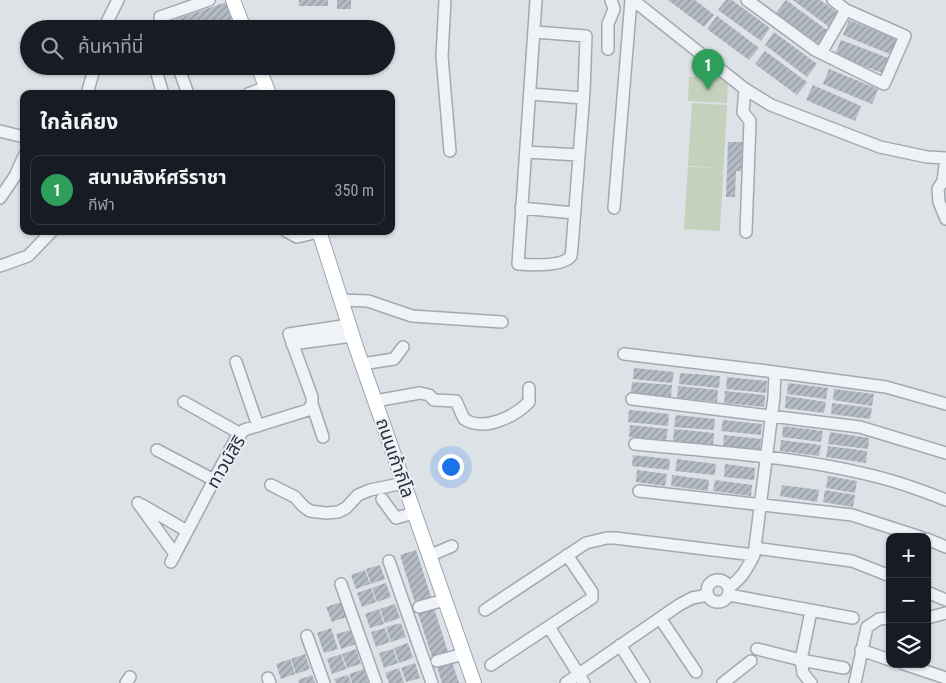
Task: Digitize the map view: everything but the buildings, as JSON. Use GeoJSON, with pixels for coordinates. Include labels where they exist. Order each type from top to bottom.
{"type":"FeatureCollection","features":[{"type":"Feature","properties":{"kind":"main road"},"geometry":{"type":"LineString","coordinates":[[233,0],[241,20]]}},
{"type":"Feature","properties":{"kind":"main road"},"geometry":{"type":"LineString","coordinates":[[261,75],[267,90]]}},
{"type":"Feature","properties":{"kind":"main road","name":"ถนนเก้ากิโล"},"geometry":{"type":"LineString","coordinates":[[320,235],[362,364],[474,683]]}},
{"type":"Feature","properties":{"kind":"street"},"geometry":{"type":"LineString","coordinates":[[108,20],[118,0]]}},
{"type":"Feature","properties":{"kind":"street"},"geometry":{"type":"LineString","coordinates":[[161,20],[160,17],[209,0]]}},
{"type":"Feature","properties":{"kind":"street"},"geometry":{"type":"LineString","coordinates":[[445,0],[442,56],[450,151]]}},
{"type":"Feature","properties":{"kind":"street"},"geometry":{"type":"LineString","coordinates":[[608,49],[608,24],[614,9],[611,0]]}},
{"type":"Feature","properties":{"kind":"street"},"geometry":{"type":"LineString","coordinates":[[632,0],[745,89],[771,105],[880,147],[927,157],[946,158],[943,181],[938,189],[939,202],[946,218]]}},
{"type":"Feature","properties":{"kind":"street"},"geometry":{"type":"LineString","coordinates":[[614,208],[632,0]]}},
{"type":"Feature","properties":{"kind":"street"},"geometry":{"type":"LineString","coordinates":[[747,0],[814,50],[884,84],[905,36],[846,10],[833,0]]}},
{"type":"Feature","properties":{"kind":"street"},"geometry":{"type":"LineString","coordinates":[[535,32],[586,36],[572,247],[569,259],[564,262],[535,265],[518,264],[537,1]]}},
{"type":"Feature","properties":{"kind":"street"},"geometry":{"type":"LineString","coordinates":[[821,53],[846,10]]}},
{"type":"Feature","properties":{"kind":"street"},"geometry":{"type":"LineString","coordinates":[[88,90],[92,75]]}},
{"type":"Feature","properties":{"kind":"street"},"geometry":{"type":"LineString","coordinates":[[156,75],[162,90]]}},
{"type":"Feature","properties":{"kind":"street"},"geometry":{"type":"LineString","coordinates":[[181,75],[187,90]]}},
{"type":"Feature","properties":{"kind":"street"},"geometry":{"type":"LineString","coordinates":[[745,89],[743,112],[750,121],[746,232]]}},
{"type":"Feature","properties":{"kind":"street"},"geometry":{"type":"LineString","coordinates":[[530,94],[583,98]]}},
{"type":"Feature","properties":{"kind":"street"},"geometry":{"type":"LineString","coordinates":[[0,131],[20,136]]}},
{"type":"Feature","properties":{"kind":"street"},"geometry":{"type":"LineString","coordinates":[[526,152],[579,155]]}},
{"type":"Feature","properties":{"kind":"street"},"geometry":{"type":"LineString","coordinates":[[0,198],[20,165]]}},
{"type":"Feature","properties":{"kind":"street"},"geometry":{"type":"LineString","coordinates":[[521,208],[574,213]]}},
{"type":"Feature","properties":{"kind":"street"},"geometry":{"type":"LineString","coordinates":[[0,266],[28,256],[48,235]]}},
{"type":"Feature","properties":{"kind":"street"},"geometry":{"type":"LineString","coordinates":[[293,235],[297,237],[306,235]]}},
{"type":"Feature","properties":{"kind":"street"},"geometry":{"type":"LineString","coordinates":[[341,300],[368,301],[412,316],[502,322]]}},
{"type":"Feature","properties":{"kind":"street"},"geometry":{"type":"LineString","coordinates":[[323,437],[312,404],[312,397],[291,339],[351,331]]}},
{"type":"Feature","properties":{"kind":"street"},"geometry":{"type":"LineString","coordinates":[[362,364],[394,359],[403,347]]}},
{"type":"Feature","properties":{"kind":"street"},"geometry":{"type":"LineString","coordinates":[[624,354],[886,387],[946,404]]}},
{"type":"Feature","properties":{"kind":"street"},"geometry":{"type":"LineString","coordinates":[[236,362],[258,426]]}},
{"type":"Feature","properties":{"kind":"street"},"geometry":{"type":"LineString","coordinates":[[775,372],[772,416],[754,551],[745,572],[729,591],[725,600],[720,602],[711,599],[708,595],[707,590],[712,582],[722,580],[729,591],[811,611],[853,618]]}},
{"type":"Feature","properties":{"kind":"street"},"geometry":{"type":"LineString","coordinates":[[375,401],[420,393],[429,395],[434,400],[456,401],[464,419],[468,422],[485,425],[513,416],[522,409],[529,402],[529,388]]}},
{"type":"Feature","properties":{"kind":"street"},"geometry":{"type":"LineString","coordinates":[[632,399],[860,427],[946,453]]}},
{"type":"Feature","properties":{"kind":"street"},"geometry":{"type":"LineString","coordinates":[[184,402],[240,434]]}},
{"type":"Feature","properties":{"kind":"street","name":"ทาวน์สิริ"},"geometry":{"type":"LineString","coordinates":[[187,530],[138,503],[173,558],[236,438],[244,430],[302,413],[308,410],[312,404]]}},
{"type":"Feature","properties":{"kind":"street"},"geometry":{"type":"LineString","coordinates":[[634,444],[767,457],[846,469],[911,486],[946,500]]}},
{"type":"Feature","properties":{"kind":"street"},"geometry":{"type":"LineString","coordinates":[[157,450],[214,480]]}},
{"type":"Feature","properties":{"kind":"street"},"geometry":{"type":"LineString","coordinates":[[271,485],[295,497],[310,511],[326,513],[338,512],[346,508],[358,495],[370,490],[404,483]]}},
{"type":"Feature","properties":{"kind":"street"},"geometry":{"type":"LineString","coordinates":[[639,491],[852,515],[908,533]]}},
{"type":"Feature","properties":{"kind":"street"},"geometry":{"type":"LineString","coordinates":[[382,500],[396,518],[414,513]]}},
{"type":"Feature","properties":{"kind":"street"},"geometry":{"type":"LineString","coordinates":[[485,610],[586,543],[607,538],[852,561],[886,574]]}},
{"type":"Feature","properties":{"kind":"street"},"geometry":{"type":"LineString","coordinates":[[931,541],[946,547]]}},
{"type":"Feature","properties":{"kind":"street"},"geometry":{"type":"LineString","coordinates":[[430,556],[452,546]]}},
{"type":"Feature","properties":{"kind":"street"},"geometry":{"type":"LineString","coordinates":[[491,665],[592,598],[592,592],[567,555]]}},
{"type":"Feature","properties":{"kind":"street"},"geometry":{"type":"LineString","coordinates":[[389,561],[432,683]]}},
{"type":"Feature","properties":{"kind":"street"},"geometry":{"type":"LineString","coordinates":[[341,584],[376,683]]}},
{"type":"Feature","properties":{"kind":"street"},"geometry":{"type":"LineString","coordinates":[[931,594],[946,600]]}},
{"type":"Feature","properties":{"kind":"street"},"geometry":{"type":"LineString","coordinates":[[566,683],[581,678],[620,645],[692,598],[708,595]]}},
{"type":"Feature","properties":{"kind":"street"},"geometry":{"type":"LineString","coordinates":[[419,607],[445,600]]}},
{"type":"Feature","properties":{"kind":"street"},"geometry":{"type":"LineString","coordinates":[[811,611],[801,660],[803,672],[811,683]]}},
{"type":"Feature","properties":{"kind":"street"},"geometry":{"type":"LineString","coordinates":[[931,617],[946,613]]}},
{"type":"Feature","properties":{"kind":"street"},"geometry":{"type":"LineString","coordinates":[[660,618],[696,672]]}},
{"type":"Feature","properties":{"kind":"street"},"geometry":{"type":"LineString","coordinates":[[855,683],[867,627],[879,619],[886,618]]}},
{"type":"Feature","properties":{"kind":"street"},"geometry":{"type":"LineString","coordinates":[[549,627],[581,678]]}},
{"type":"Feature","properties":{"kind":"street"},"geometry":{"type":"LineString","coordinates":[[307,636],[324,683]]}},
{"type":"Feature","properties":{"kind":"street"},"geometry":{"type":"LineString","coordinates":[[620,645],[644,683]]}},
{"type":"Feature","properties":{"kind":"street"},"geometry":{"type":"LineString","coordinates":[[757,649],[844,668]]}},
{"type":"Feature","properties":{"kind":"street"},"geometry":{"type":"LineString","coordinates":[[861,650],[886,659]]}},
{"type":"Feature","properties":{"kind":"street"},"geometry":{"type":"LineString","coordinates":[[438,661],[464,654]]}},
{"type":"Feature","properties":{"kind":"street"},"geometry":{"type":"LineString","coordinates":[[723,683],[751,662]]}},
{"type":"Feature","properties":{"kind":"street"},"geometry":{"type":"LineString","coordinates":[[916,668],[946,678]]}},
{"type":"Feature","properties":{"kind":"green space"},"geometry":{"type":"Polygon","coordinates":[[[689,77],[728,79],[727,103],[688,101],[689,77]]]}},
{"type":"Feature","properties":{"kind":"green space"},"geometry":{"type":"Polygon","coordinates":[[[692,103],[727,105],[720,231],[684,229],[688,167],[720,168],[688,166],[692,103]]]}},
{"type":"Feature","properties":{"kind":"place","name":"สนามสิงห์ศรีราชา"},"geometry":{"type":"Point","coordinates":[708,90]}}]}
